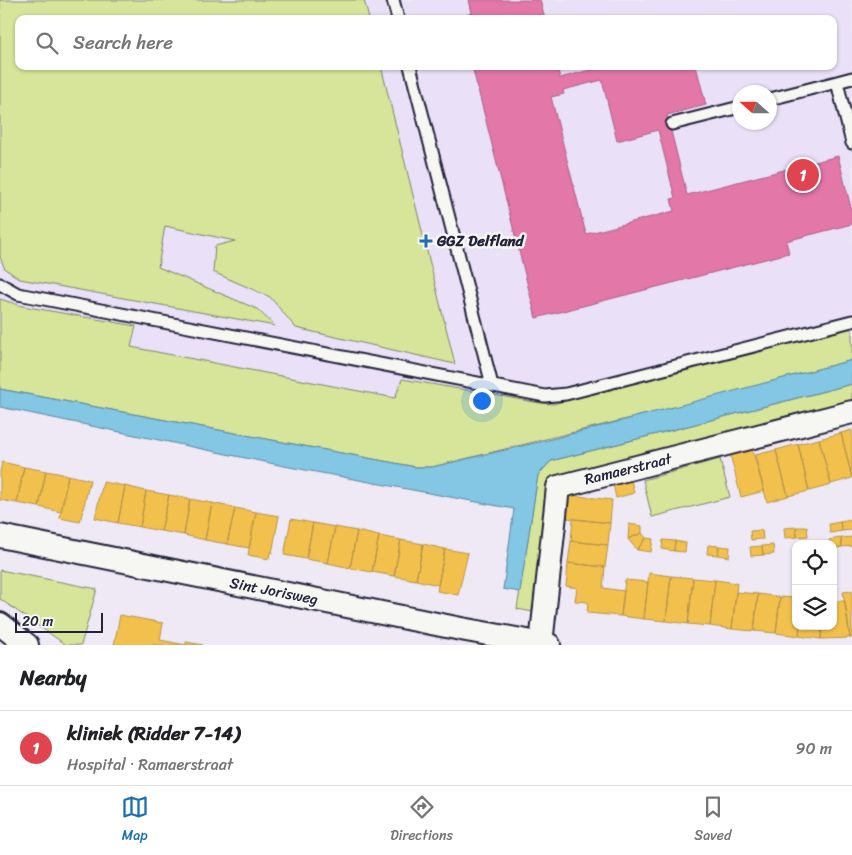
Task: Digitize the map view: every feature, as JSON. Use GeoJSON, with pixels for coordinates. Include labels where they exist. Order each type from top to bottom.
{"type":"FeatureCollection","features":[{"type":"Feature","properties":{"kind":"street","name":"Ramaerstraat"},"geometry":{"type":"LineString","coordinates":[[545,644],[558,487],[852,412]]}},
{"type":"Feature","properties":{"kind":"street","name":"Sint Jorisweg"},"geometry":{"type":"LineString","coordinates":[[0,536],[461,629],[545,644]]}},
{"type":"Feature","properties":{"kind":"street"},"geometry":{"type":"LineString","coordinates":[[0,624],[27,645]]}},
{"type":"Feature","properties":{"kind":"lane"},"geometry":{"type":"LineString","coordinates":[[393,0],[397,15]]}},
{"type":"Feature","properties":{"kind":"lane"},"geometry":{"type":"LineString","coordinates":[[411,70],[492,385]]}},
{"type":"Feature","properties":{"kind":"lane"},"geometry":{"type":"LineString","coordinates":[[777,97],[852,78]]}},
{"type":"Feature","properties":{"kind":"lane"},"geometry":{"type":"LineString","coordinates":[[837,82],[852,143]]}},
{"type":"Feature","properties":{"kind":"lane"},"geometry":{"type":"LineString","coordinates":[[672,124],[732,109]]}},
{"type":"Feature","properties":{"kind":"lane"},"geometry":{"type":"LineString","coordinates":[[0,284],[18,294],[545,396],[566,394],[852,321]]}},
{"type":"Feature","properties":{"kind":"shaded area","name":"GGZ Delfland"},"geometry":{"type":"Polygon","coordinates":[[[0,0],[852,0],[852,359],[416,458],[0,387],[0,0]]]}},
{"type":"Feature","properties":{"kind":"green space"},"geometry":{"type":"Polygon","coordinates":[[[0,0],[364,0],[368,15],[15,15],[15,70],[382,70],[455,364],[296,328],[270,297],[213,272],[215,246],[235,241],[165,226],[158,267],[257,309],[275,326],[20,279],[5,269],[0,257],[0,0]]]}},
{"type":"Feature","properties":{"kind":"green space"},"geometry":{"type":"Polygon","coordinates":[[[0,299],[22,306],[136,326],[131,347],[395,398],[402,379],[553,404],[852,327],[852,360],[684,405],[432,467],[416,467],[0,389],[0,299]]]}},
{"type":"Feature","properties":{"kind":"green space"},"geometry":{"type":"Polygon","coordinates":[[[852,384],[852,402],[555,478],[547,485],[533,612],[517,609],[538,475],[551,461],[852,384]]]}},
{"type":"Feature","properties":{"kind":"green space"},"geometry":{"type":"Polygon","coordinates":[[[720,459],[730,497],[652,517],[643,480],[720,459]]]}},
{"type":"Feature","properties":{"kind":"green space"},"geometry":{"type":"Polygon","coordinates":[[[0,570],[97,589],[81,645],[66,645],[0,599],[0,570]]]}},
{"type":"Feature","properties":{"kind":"water"},"geometry":{"type":"Polygon","coordinates":[[[852,360],[852,384],[551,461],[538,475],[520,592],[503,589],[514,509],[284,466],[0,407],[0,389],[416,467],[432,467],[552,439],[852,360]]]}},
{"type":"Feature","properties":{"kind":"building: Homes"},"geometry":{"type":"Polygon","coordinates":[[[852,430],[852,477],[841,433],[852,430]]]}},
{"type":"Feature","properties":{"kind":"building: Homes"},"geometry":{"type":"Polygon","coordinates":[[[841,433],[852,478],[831,484],[819,439],[841,433]]]}},
{"type":"Feature","properties":{"kind":"building: Homes"},"geometry":{"type":"Polygon","coordinates":[[[819,439],[831,485],[809,491],[798,444],[819,439]]]}},
{"type":"Feature","properties":{"kind":"building: Homes"},"geometry":{"type":"Polygon","coordinates":[[[798,444],[809,491],[788,496],[776,450],[798,444]]]}},
{"type":"Feature","properties":{"kind":"building: Homes"},"geometry":{"type":"Polygon","coordinates":[[[752,449],[764,491],[741,497],[730,454],[752,449]]]}},
{"type":"Feature","properties":{"kind":"building: Homes"},"geometry":{"type":"Polygon","coordinates":[[[776,450],[788,496],[767,502],[755,455],[776,450]]]}},
{"type":"Feature","properties":{"kind":"building: Homes"},"geometry":{"type":"Polygon","coordinates":[[[2,462],[24,467],[17,503],[0,500],[2,462]]]}},
{"type":"Feature","properties":{"kind":"building: Homes"},"geometry":{"type":"Polygon","coordinates":[[[24,467],[46,471],[39,507],[17,503],[24,467]]]}},
{"type":"Feature","properties":{"kind":"building: Homes"},"geometry":{"type":"Polygon","coordinates":[[[46,471],[68,475],[61,512],[39,507],[46,471]]]}},
{"type":"Feature","properties":{"kind":"building: Homes"},"geometry":{"type":"Polygon","coordinates":[[[68,475],[90,480],[80,522],[60,518],[68,475]]]}},
{"type":"Feature","properties":{"kind":"building: Homes"},"geometry":{"type":"Polygon","coordinates":[[[631,480],[634,493],[616,498],[613,484],[631,480]]]}},
{"type":"Feature","properties":{"kind":"building: Homes"},"geometry":{"type":"Polygon","coordinates":[[[103,482],[125,486],[118,523],[95,518],[103,482]]]}},
{"type":"Feature","properties":{"kind":"building: Homes"},"geometry":{"type":"Polygon","coordinates":[[[125,486],[146,491],[140,527],[118,523],[125,486]]]}},
{"type":"Feature","properties":{"kind":"building: Homes"},"geometry":{"type":"Polygon","coordinates":[[[146,491],[169,495],[161,531],[140,527],[146,491]]]}},
{"type":"Feature","properties":{"kind":"building: Homes"},"geometry":{"type":"Polygon","coordinates":[[[169,495],[190,499],[184,535],[161,531],[169,495]]]}},
{"type":"Feature","properties":{"kind":"building: Homes"},"geometry":{"type":"Polygon","coordinates":[[[569,495],[612,500],[610,523],[567,518],[569,495]]]}},
{"type":"Feature","properties":{"kind":"building: Homes"},"geometry":{"type":"Polygon","coordinates":[[[190,499],[212,503],[205,540],[184,535],[190,499]]]}},
{"type":"Feature","properties":{"kind":"building: Homes"},"geometry":{"type":"Polygon","coordinates":[[[212,503],[235,508],[227,544],[205,540],[212,503]]]}},
{"type":"Feature","properties":{"kind":"building: Homes"},"geometry":{"type":"Polygon","coordinates":[[[235,508],[256,512],[249,548],[227,544],[235,508]]]}},
{"type":"Feature","properties":{"kind":"building: Homes"},"geometry":{"type":"Polygon","coordinates":[[[256,512],[279,516],[272,553],[270,552],[269,559],[248,555],[256,512]]]}},
{"type":"Feature","properties":{"kind":"building: Homes"},"geometry":{"type":"Polygon","coordinates":[[[291,519],[313,523],[306,559],[284,555],[291,519]]]}},
{"type":"Feature","properties":{"kind":"building: Homes"},"geometry":{"type":"Polygon","coordinates":[[[573,519],[610,523],[608,545],[571,541],[573,519]]]}},
{"type":"Feature","properties":{"kind":"building: Homes"},"geometry":{"type":"Polygon","coordinates":[[[852,520],[852,530],[842,531],[840,522],[852,520]]]}},
{"type":"Feature","properties":{"kind":"building: Homes"},"geometry":{"type":"Polygon","coordinates":[[[840,522],[842,531],[830,533],[829,524],[840,522]]]}},
{"type":"Feature","properties":{"kind":"building: Homes"},"geometry":{"type":"Polygon","coordinates":[[[313,523],[335,527],[328,563],[306,559],[313,523]]]}},
{"type":"Feature","properties":{"kind":"building: Homes"},"geometry":{"type":"Polygon","coordinates":[[[629,524],[642,526],[642,533],[628,539],[629,524]]]}},
{"type":"Feature","properties":{"kind":"building: Homes"},"geometry":{"type":"Polygon","coordinates":[[[335,527],[357,531],[350,568],[328,563],[335,527]]]}},
{"type":"Feature","properties":{"kind":"building: Homes"},"geometry":{"type":"Polygon","coordinates":[[[796,527],[807,527],[808,536],[797,537],[796,527]]]}},
{"type":"Feature","properties":{"kind":"building: Homes"},"geometry":{"type":"Polygon","coordinates":[[[796,527],[797,537],[785,538],[784,528],[796,527]]]}},
{"type":"Feature","properties":{"kind":"building: Homes"},"geometry":{"type":"Polygon","coordinates":[[[762,530],[763,539],[751,540],[750,531],[762,530]]]}},
{"type":"Feature","properties":{"kind":"building: Homes"},"geometry":{"type":"Polygon","coordinates":[[[357,531],[379,536],[372,572],[350,568],[357,531]]]}},
{"type":"Feature","properties":{"kind":"building: Homes"},"geometry":{"type":"Polygon","coordinates":[[[642,533],[646,538],[637,550],[628,539],[642,533]]]}},
{"type":"Feature","properties":{"kind":"building: Homes"},"geometry":{"type":"Polygon","coordinates":[[[379,536],[401,540],[394,576],[372,572],[379,536]]]}},
{"type":"Feature","properties":{"kind":"building: Homes"},"geometry":{"type":"Polygon","coordinates":[[[852,537],[852,546],[842,547],[841,538],[852,537]]]}},
{"type":"Feature","properties":{"kind":"building: Homes"},"geometry":{"type":"Polygon","coordinates":[[[646,538],[653,539],[651,552],[637,550],[646,538]]]}},
{"type":"Feature","properties":{"kind":"building: Homes"},"geometry":{"type":"Polygon","coordinates":[[[841,538],[842,547],[837,548],[837,540],[829,540],[841,538]]]}},
{"type":"Feature","properties":{"kind":"building: Homes"},"geometry":{"type":"Polygon","coordinates":[[[401,540],[423,544],[416,580],[394,576],[401,540]]]}},
{"type":"Feature","properties":{"kind":"building: Homes"},"geometry":{"type":"Polygon","coordinates":[[[663,540],[675,541],[674,551],[662,549],[663,540]]]}},
{"type":"Feature","properties":{"kind":"building: Homes"},"geometry":{"type":"Polygon","coordinates":[[[571,541],[608,545],[605,567],[568,563],[571,541]]]}},
{"type":"Feature","properties":{"kind":"building: Homes"},"geometry":{"type":"Polygon","coordinates":[[[675,541],[686,543],[685,552],[674,551],[675,541]]]}},
{"type":"Feature","properties":{"kind":"building: Homes"},"geometry":{"type":"Polygon","coordinates":[[[423,544],[445,549],[438,585],[416,580],[423,544]]]}},
{"type":"Feature","properties":{"kind":"building: Homes"},"geometry":{"type":"Polygon","coordinates":[[[708,545],[719,546],[718,555],[707,554],[708,545]]]}},
{"type":"Feature","properties":{"kind":"building: Homes"},"geometry":{"type":"Polygon","coordinates":[[[773,545],[774,554],[763,555],[762,546],[773,545]]]}},
{"type":"Feature","properties":{"kind":"building: Homes"},"geometry":{"type":"Polygon","coordinates":[[[719,546],[730,547],[729,557],[718,555],[719,546]]]}},
{"type":"Feature","properties":{"kind":"building: Homes"},"geometry":{"type":"Polygon","coordinates":[[[762,546],[763,555],[751,556],[750,547],[762,546]]]}},
{"type":"Feature","properties":{"kind":"building: Homes"},"geometry":{"type":"Polygon","coordinates":[[[445,549],[468,553],[458,595],[437,591],[445,549]]]}},
{"type":"Feature","properties":{"kind":"building: Homes"},"geometry":{"type":"Polygon","coordinates":[[[568,563],[605,567],[603,588],[624,591],[621,616],[587,613],[588,602],[575,601],[577,588],[566,586],[568,563]]]}},
{"type":"Feature","properties":{"kind":"building: Homes"},"geometry":{"type":"Polygon","coordinates":[[[649,573],[671,576],[666,621],[644,619],[649,573]]]}},
{"type":"Feature","properties":{"kind":"building: Homes"},"geometry":{"type":"Polygon","coordinates":[[[671,576],[693,578],[688,624],[666,621],[671,576]]]}},
{"type":"Feature","properties":{"kind":"building: Homes"},"geometry":{"type":"Polygon","coordinates":[[[693,578],[715,580],[710,626],[688,624],[693,578]]]}},
{"type":"Feature","properties":{"kind":"building: Homes"},"geometry":{"type":"Polygon","coordinates":[[[625,580],[648,582],[644,619],[621,616],[625,580]]]}},
{"type":"Feature","properties":{"kind":"building: Homes"},"geometry":{"type":"Polygon","coordinates":[[[715,580],[737,583],[732,629],[710,626],[715,580]]]}},
{"type":"Feature","properties":{"kind":"building: Homes"},"geometry":{"type":"Polygon","coordinates":[[[852,591],[852,638],[850,638],[843,592],[852,591]]]}},
{"type":"Feature","properties":{"kind":"building: Homes"},"geometry":{"type":"Polygon","coordinates":[[[736,592],[758,594],[754,631],[732,629],[736,592]]]}},
{"type":"Feature","properties":{"kind":"building: Homes"},"geometry":{"type":"Polygon","coordinates":[[[758,594],[780,597],[776,633],[754,631],[758,594]]]}},
{"type":"Feature","properties":{"kind":"building: Homes"},"geometry":{"type":"Polygon","coordinates":[[[780,597],[792,598],[792,630],[800,630],[799,636],[776,633],[780,597]]]}},
{"type":"Feature","properties":{"kind":"building: Homes"},"geometry":{"type":"Polygon","coordinates":[[[837,601],[845,601],[850,638],[821,639],[822,630],[837,630],[837,601]]]}},
{"type":"Feature","properties":{"kind":"building: Homes"},"geometry":{"type":"Polygon","coordinates":[[[120,615],[163,623],[160,640],[186,645],[114,645],[120,615]]]}},
{"type":"Feature","properties":{"kind":"building: Homes"},"geometry":{"type":"Polygon","coordinates":[[[800,630],[822,630],[821,639],[799,636],[800,630]]]}},
{"type":"Feature","properties":{"kind":"building: Homes"},"geometry":{"type":"Polygon","coordinates":[[[186,642],[203,645],[186,645],[186,642]]]}},
{"type":"Feature","properties":{"kind":"building: Health"},"geometry":{"type":"Polygon","coordinates":[[[469,0],[540,0],[544,15],[466,15],[472,13],[469,0]]]}},
{"type":"Feature","properties":{"kind":"building: Health"},"geometry":{"type":"Polygon","coordinates":[[[473,70],[558,70],[560,78],[590,70],[697,70],[706,105],[667,115],[687,195],[838,156],[852,212],[852,224],[786,241],[789,253],[536,318],[473,70]],[[602,80],[563,90],[564,94],[551,97],[586,234],[674,211],[671,199],[675,198],[658,130],[617,141],[602,80]]]}},
{"type":"Feature","properties":{"kind":"place","name":"kliniek (Ridder 7-14)"},"geometry":{"type":"Point","coordinates":[803,175]}},
{"type":"Feature","properties":{"kind":"place","name":"GGZ Delfland"},"geometry":{"type":"Point","coordinates":[426,241]}}]}
